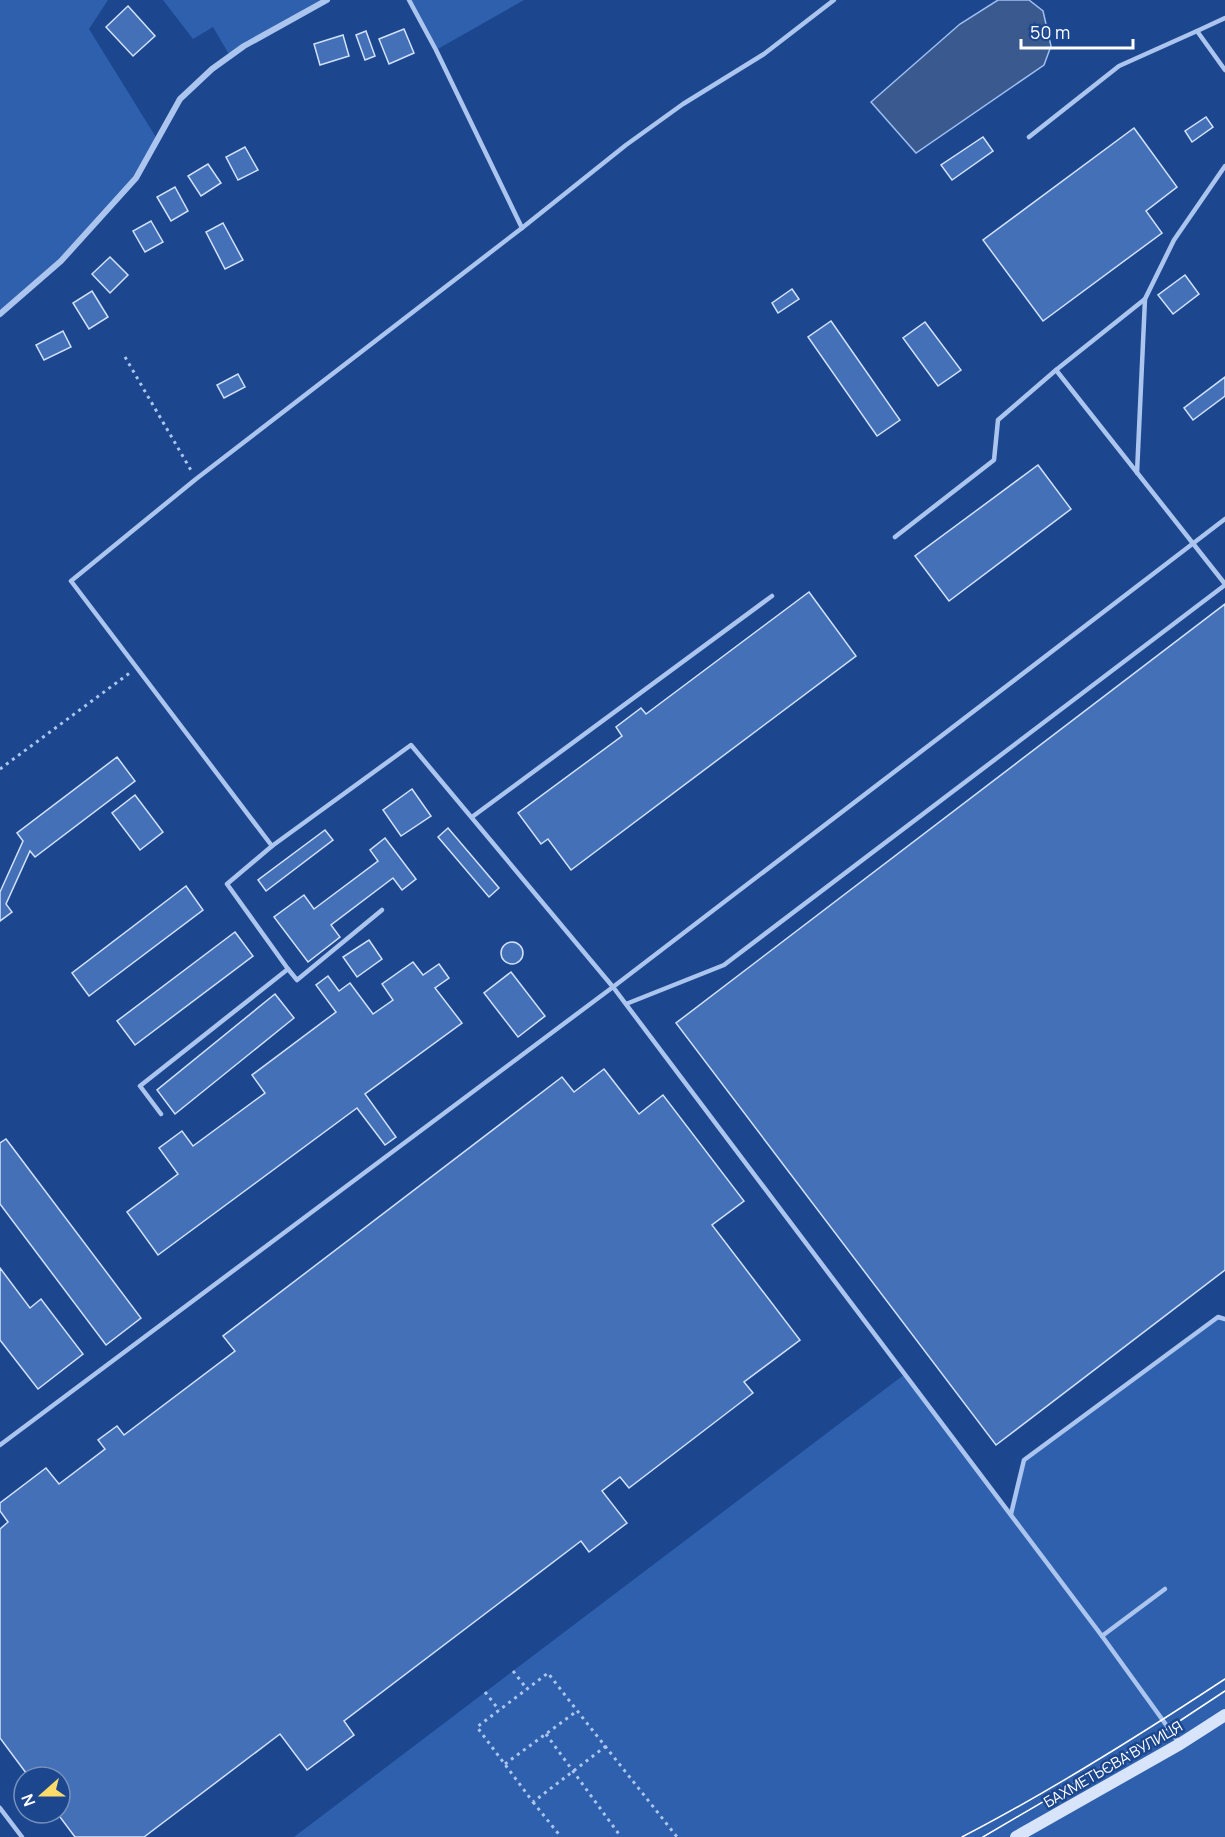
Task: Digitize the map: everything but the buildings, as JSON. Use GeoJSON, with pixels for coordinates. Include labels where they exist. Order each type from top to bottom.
{"type":"FeatureCollection","features":[{"type":"Feature","properties":{"kind":"main road","name":"БАХМЕТЬЄВА ВУЛИЦЯ"},"geometry":{"type":"LineString","coordinates":[[1016,1837],[1180,1744],[1225,1715]]}},
{"type":"Feature","properties":{"kind":"street"},"geometry":{"type":"LineString","coordinates":[[0,314],[61,261],[136,178],[180,99],[212,69],[244,46],[327,0]]}},
{"type":"Feature","properties":{"kind":"lane"},"geometry":{"type":"LineString","coordinates":[[409,0],[436,50],[522,228]]}},
{"type":"Feature","properties":{"kind":"lane"},"geometry":{"type":"LineString","coordinates":[[272,846],[71,581],[196,479],[626,145],[682,104],[764,54],[834,0]]}},
{"type":"Feature","properties":{"kind":"lane"},"geometry":{"type":"LineString","coordinates":[[1029,137],[1119,66],[1225,18]]}},
{"type":"Feature","properties":{"kind":"lane"},"geometry":{"type":"LineString","coordinates":[[1197,31],[1225,70]]}},
{"type":"Feature","properties":{"kind":"lane"},"geometry":{"type":"LineString","coordinates":[[1137,473],[1145,299],[1174,240],[1225,166]]}},
{"type":"Feature","properties":{"kind":"lane"},"geometry":{"type":"LineString","coordinates":[[895,537],[994,460],[998,420],[1145,299]]}},
{"type":"Feature","properties":{"kind":"lane"},"geometry":{"type":"LineString","coordinates":[[626,1004],[724,964],[1225,585],[1056,370]]}},
{"type":"Feature","properties":{"kind":"lane"},"geometry":{"type":"LineString","coordinates":[[0,1445],[613,987],[1225,519]]}},
{"type":"Feature","properties":{"kind":"lane"},"geometry":{"type":"LineString","coordinates":[[472,817],[772,596]]}},
{"type":"Feature","properties":{"kind":"lane"},"geometry":{"type":"LineString","coordinates":[[382,910],[297,980],[227,884],[272,846],[411,745],[613,987],[1011,1514],[1180,1744]]}},
{"type":"Feature","properties":{"kind":"lane"},"geometry":{"type":"LineString","coordinates":[[161,1114],[140,1086],[288,969]]}},
{"type":"Feature","properties":{"kind":"lane"},"geometry":{"type":"LineString","coordinates":[[1011,1514],[1024,1460],[1218,1317],[1225,1319]]}},
{"type":"Feature","properties":{"kind":"lane"},"geometry":{"type":"LineString","coordinates":[[1102,1636],[1165,1588]]}},
{"type":"Feature","properties":{"kind":"lane"},"geometry":{"type":"LineString","coordinates":[[0,1808],[22,1837]]}},
{"type":"Feature","properties":{"kind":"path"},"geometry":{"type":"LineString","coordinates":[[125,357],[196,479]]}},
{"type":"Feature","properties":{"kind":"path"},"geometry":{"type":"LineString","coordinates":[[0,769],[136,668]]}},
{"type":"Feature","properties":{"kind":"path"},"geometry":{"type":"LineString","coordinates":[[513,1671],[527,1689]]}},
{"type":"Feature","properties":{"kind":"path"},"geometry":{"type":"LineString","coordinates":[[561,1837],[477,1727],[548,1673],[677,1837]]}},
{"type":"Feature","properties":{"kind":"path"},"geometry":{"type":"LineString","coordinates":[[485,1692],[499,1710]]}},
{"type":"Feature","properties":{"kind":"path"},"geometry":{"type":"LineString","coordinates":[[505,1764],[577,1712]]}},
{"type":"Feature","properties":{"kind":"path"},"geometry":{"type":"LineString","coordinates":[[546,1734],[621,1837]]}},
{"type":"Feature","properties":{"kind":"path"},"geometry":{"type":"LineString","coordinates":[[534,1802],[606,1746]]}},
{"type":"Feature","properties":{"kind":"shaded area"},"geometry":{"type":"Polygon","coordinates":[[[0,0],[108,0],[89,29],[157,139],[136,178],[61,261],[0,314],[0,0]]]}},
{"type":"Feature","properties":{"kind":"shaded area"},"geometry":{"type":"Polygon","coordinates":[[[163,0],[327,0],[230,56],[213,27],[193,39],[163,0]]]}},
{"type":"Feature","properties":{"kind":"shaded area"},"geometry":{"type":"Polygon","coordinates":[[[409,0],[524,0],[436,50],[409,0]]]}},
{"type":"Feature","properties":{"kind":"shaded area"},"geometry":{"type":"Polygon","coordinates":[[[998,0],[1029,0],[1043,11],[1051,46],[1044,65],[916,153],[871,102],[960,24],[998,0]]]}},
{"type":"Feature","properties":{"kind":"shaded area"},"geometry":{"type":"Polygon","coordinates":[[[1218,1317],[1225,1319],[1225,1837],[294,1837],[905,1374],[1011,1514],[1024,1460],[1218,1317]]]}},
{"type":"Feature","properties":{"kind":"tram line"},"geometry":{"type":"LineString","coordinates":[[962,1837],[1096,1761],[1225,1679]]}},
{"type":"Feature","properties":{"kind":"tram line"},"geometry":{"type":"LineString","coordinates":[[983,1837],[1169,1728],[1225,1691]]}}]}
